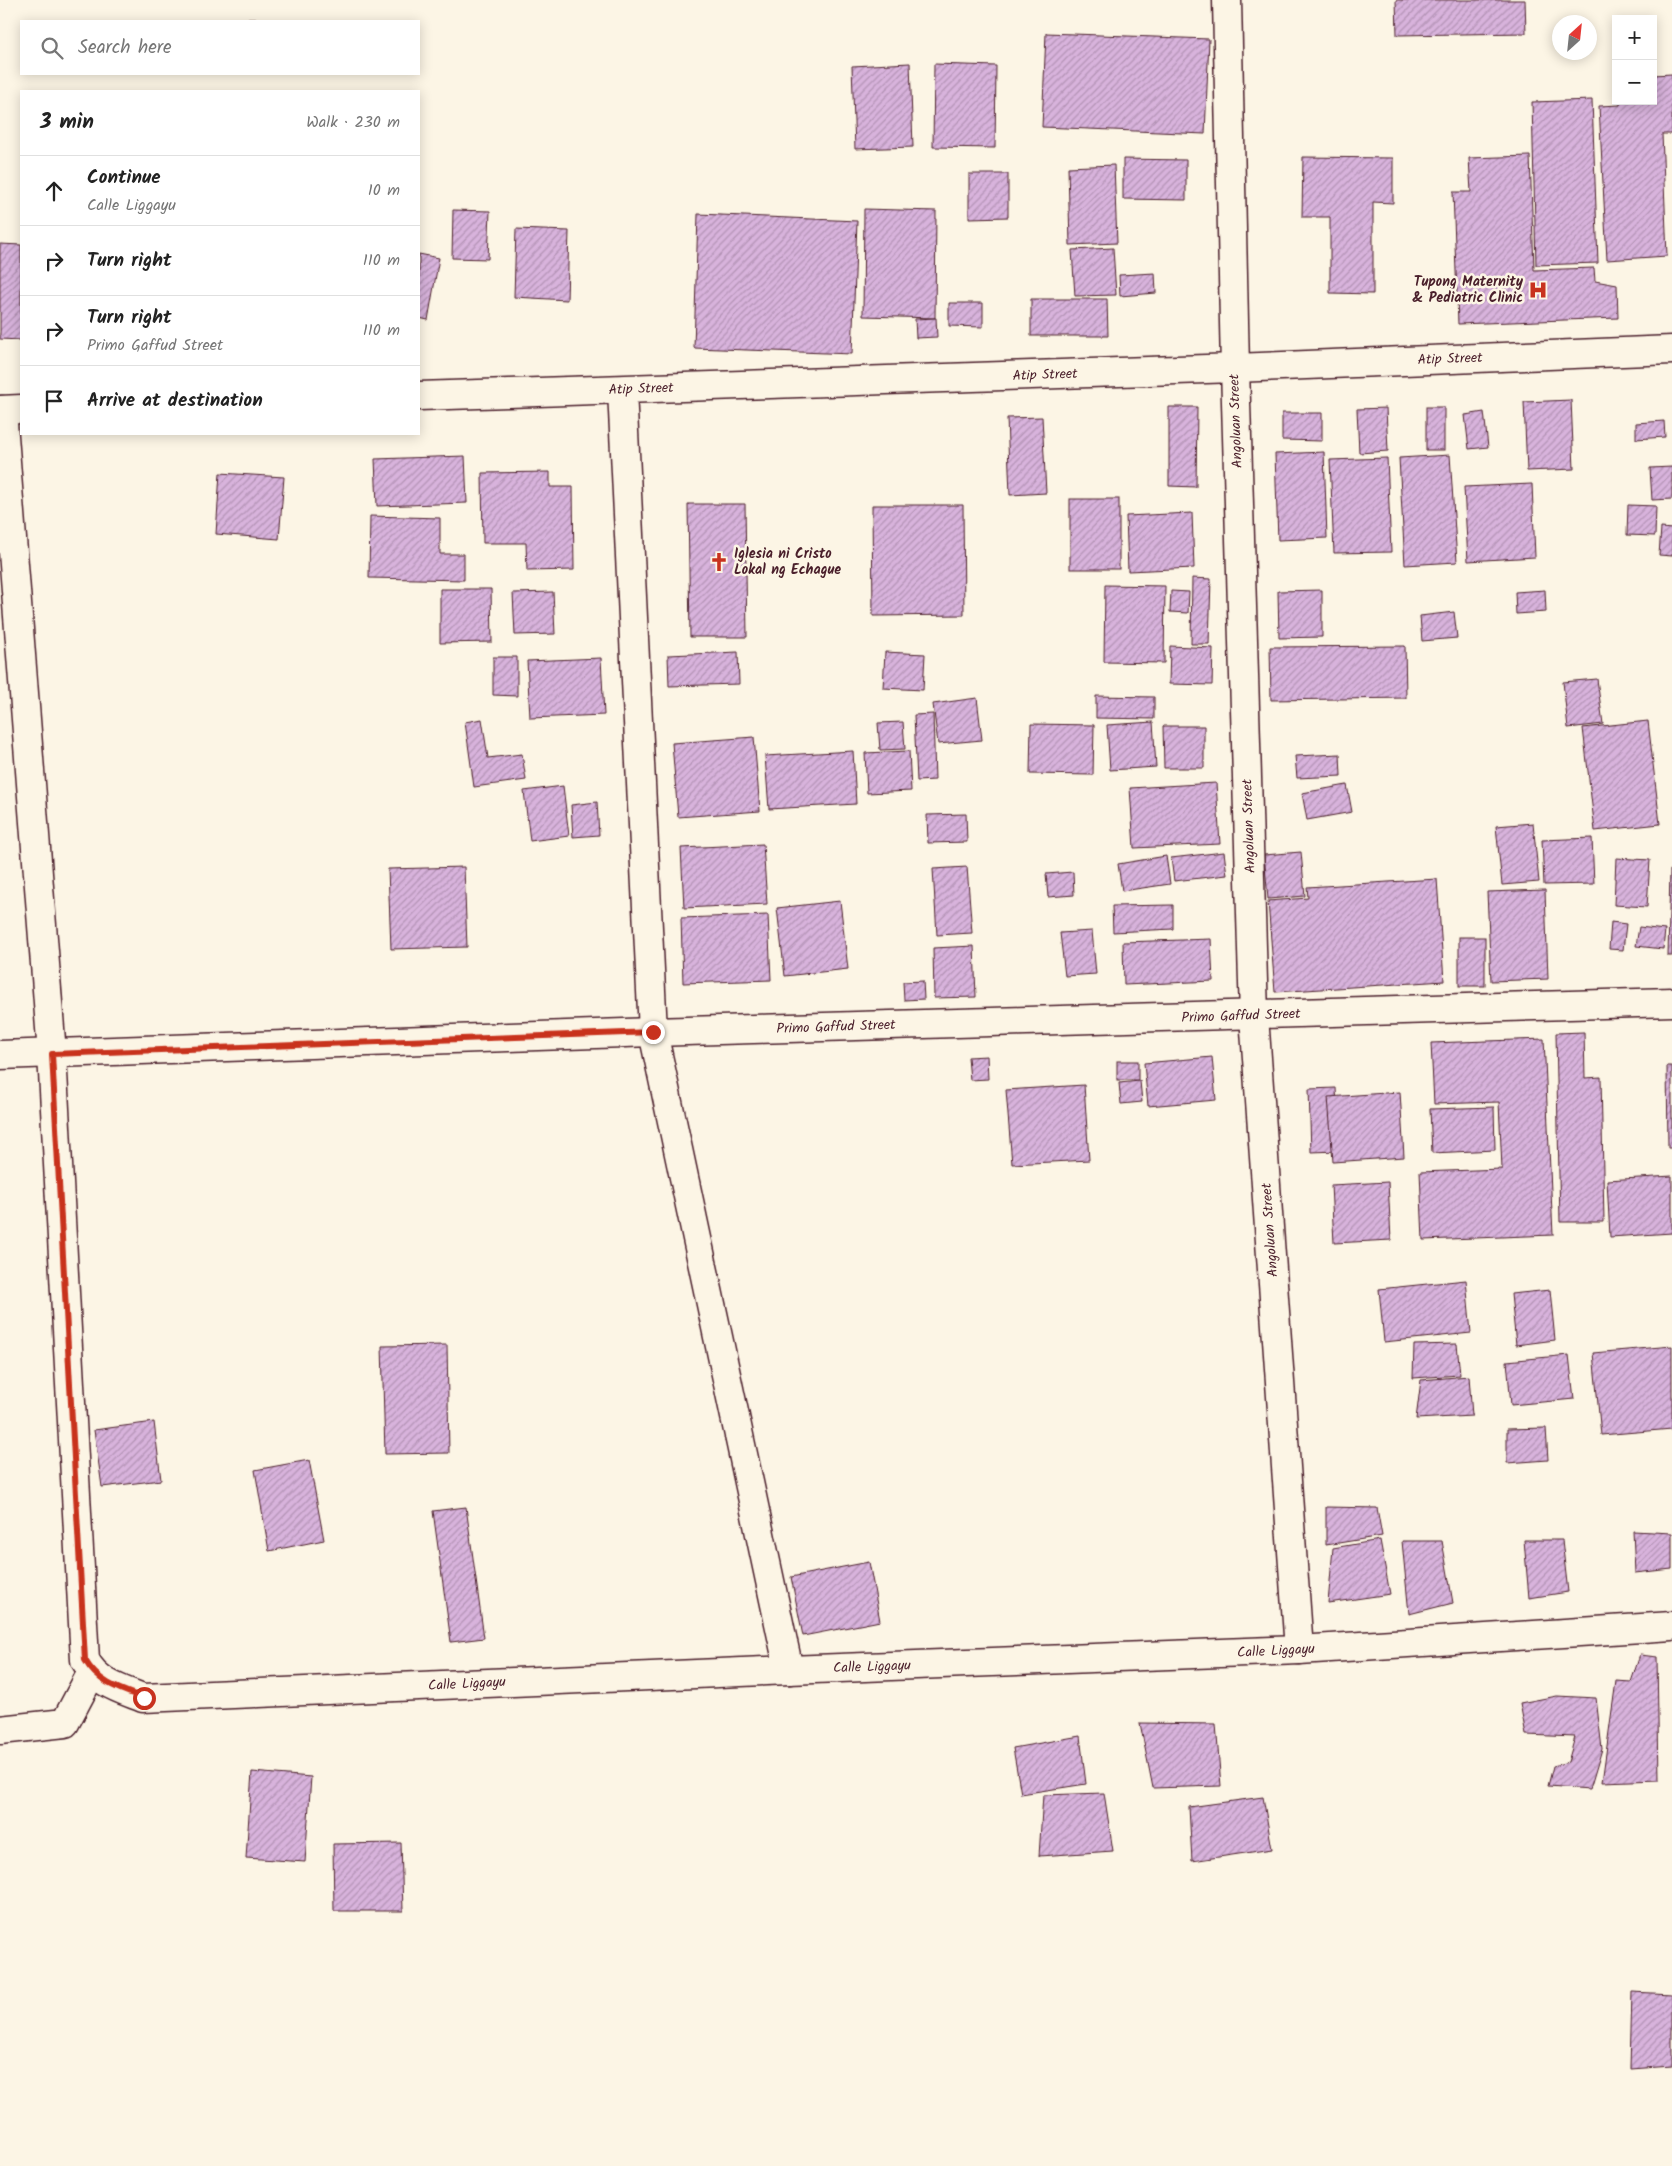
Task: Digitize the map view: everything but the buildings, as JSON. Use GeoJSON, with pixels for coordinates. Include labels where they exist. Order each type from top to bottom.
{"type":"FeatureCollection","features":[{"type":"Feature","properties":{"kind":"street","name":"Angoluan Street"},"geometry":{"type":"LineString","coordinates":[[1228,0],[1235,368],[1254,1016],[1299,1650]]}},
{"type":"Feature","properties":{"kind":"street","name":"Atip Street"},"geometry":{"type":"LineString","coordinates":[[420,396],[1235,368],[1672,350]]}},
{"type":"Feature","properties":{"kind":"street"},"geometry":{"type":"LineString","coordinates":[[622,390],[653,1032],[789,1670]]}},
{"type":"Feature","properties":{"kind":"street"},"geometry":{"type":"LineString","coordinates":[[0,1730],[65,1723],[88,1666],[52,1054],[8,409]]}},
{"type":"Feature","properties":{"kind":"street","name":"Primo Gaffud Street"},"geometry":{"type":"LineString","coordinates":[[0,1055],[653,1032],[1254,1016],[1672,1002]]}},
{"type":"Feature","properties":{"kind":"street","name":"Calle Liggayu"},"geometry":{"type":"LineString","coordinates":[[88,1666],[112,1686],[144,1698],[1299,1650],[1672,1626]]}},
{"type":"Feature","properties":{"kind":"place","name":"Tupong Maternity & Pediatric Clinic"},"geometry":{"type":"Point","coordinates":[1538,290]}},
{"type":"Feature","properties":{"kind":"place","name":"Iglesia ni Cristo Lokal ng Echague"},"geometry":{"type":"Point","coordinates":[719,562]}},
{"type":"Feature","properties":{"kind":"route"},"geometry":{"type":"LineString","coordinates":[[144,1698],[112,1686],[92,1672],[85,1660],[52,1054],[653,1032]]}}]}
